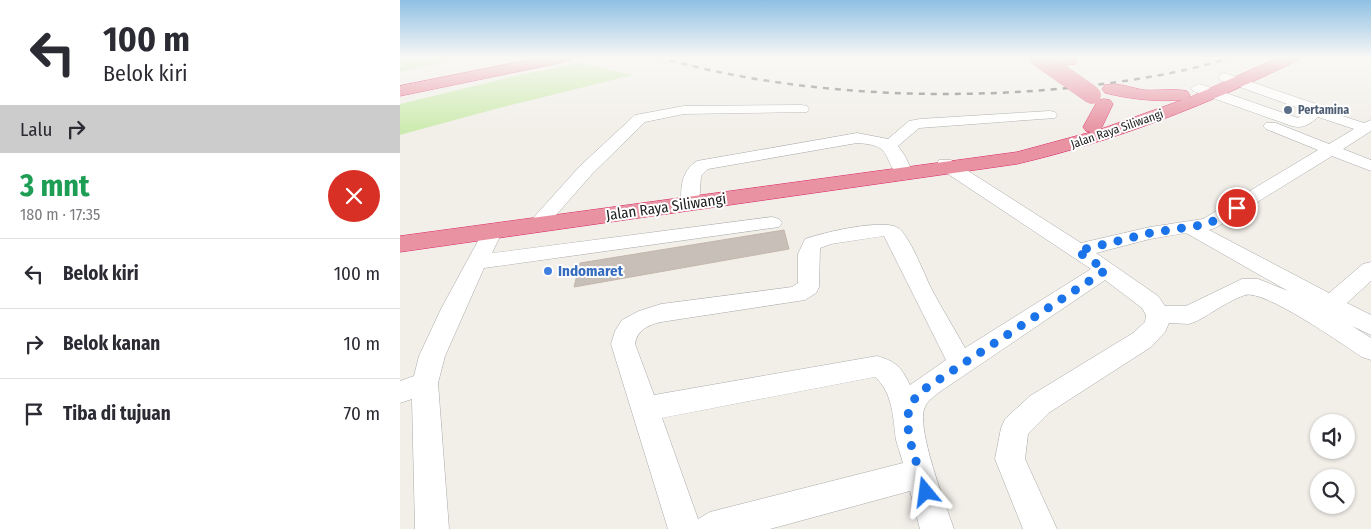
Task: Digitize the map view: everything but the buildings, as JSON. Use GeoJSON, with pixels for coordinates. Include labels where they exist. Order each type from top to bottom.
{"type":"FeatureCollection","features":[{"type":"Feature","properties":{"kind":"highway"},"geometry":{"type":"LineString","coordinates":[[400,92],[448,82]]}},
{"type":"Feature","properties":{"kind":"highway"},"geometry":{"type":"LineString","coordinates":[[1079,82],[1138,117]]}},
{"type":"Feature","properties":{"kind":"highway"},"geometry":{"type":"LineString","coordinates":[[1087,82],[1102,96],[1181,95]]}},
{"type":"Feature","properties":{"kind":"highway","name":"Jalan Raya Siliwangi"},"geometry":{"type":"LineString","coordinates":[[400,244],[1039,153],[1138,117],[1225,82]]}},
{"type":"Feature","properties":{"kind":"highway","name":"Jalan Raya Siliwangi"},"geometry":{"type":"LineString","coordinates":[[943,167],[1138,117],[1181,95],[1205,91]]}},
{"type":"Feature","properties":{"kind":"highway"},"geometry":{"type":"LineString","coordinates":[[1093,127],[1102,96]]}},
{"type":"Feature","properties":{"kind":"street"},"geometry":{"type":"LineString","coordinates":[[1239,82],[1311,107],[1316,112],[1369,127]]}},
{"type":"Feature","properties":{"kind":"street"},"geometry":{"type":"LineString","coordinates":[[1205,91],[1297,123],[1302,122],[1316,112]]}},
{"type":"Feature","properties":{"kind":"street"},"geometry":{"type":"LineString","coordinates":[[536,226],[586,170],[640,118],[684,110],[802,109]]}},
{"type":"Feature","properties":{"kind":"street"},"geometry":{"type":"LineString","coordinates":[[889,146],[914,124],[920,122],[1050,115]]}},
{"type":"Feature","properties":{"kind":"street"},"geometry":{"type":"LineString","coordinates":[[1268,125],[1371,166]]}},
{"type":"Feature","properties":{"kind":"street"},"geometry":{"type":"LineString","coordinates":[[1077,251],[1150,233],[1208,224],[1369,127]]}},
{"type":"Feature","properties":{"kind":"street"},"geometry":{"type":"LineString","coordinates":[[690,204],[690,187],[696,167],[857,138],[871,139],[889,146],[899,158],[904,173]]}},
{"type":"Feature","properties":{"kind":"street"},"geometry":{"type":"LineString","coordinates":[[943,167],[1106,270],[1150,302],[1158,314],[1157,326],[1142,340],[1040,404],[1015,428],[1010,459],[1040,529]]}},
{"type":"Feature","properties":{"kind":"street"},"geometry":{"type":"LineString","coordinates":[[477,262],[772,223]]}},
{"type":"Feature","properties":{"kind":"street"},"geometry":{"type":"LineString","coordinates":[[1191,228],[1371,326]]}},
{"type":"Feature","properties":{"kind":"street"},"geometry":{"type":"LineString","coordinates":[[685,529],[623,344],[630,326],[642,318],[655,314],[797,294],[808,287],[810,283],[809,250],[812,244],[827,238],[885,230],[890,231],[896,237],[921,290],[961,364]]}},
{"type":"Feature","properties":{"kind":"street"},"geometry":{"type":"LineString","coordinates":[[432,529],[425,383],[432,356],[492,232]]}},
{"type":"Feature","properties":{"kind":"street"},"geometry":{"type":"LineString","coordinates":[[1332,304],[1371,269]]}},
{"type":"Feature","properties":{"kind":"street"},"geometry":{"type":"LineString","coordinates":[[908,416],[914,399],[918,395],[961,364],[1106,270]]}},
{"type":"Feature","properties":{"kind":"street"},"geometry":{"type":"LineString","coordinates":[[1158,314],[1189,315],[1242,287],[1258,287],[1291,301],[1371,350]]}},
{"type":"Feature","properties":{"kind":"street"},"geometry":{"type":"LineString","coordinates":[[644,409],[877,366],[882,367],[890,373],[908,416],[911,440],[937,529]]}},
{"type":"Feature","properties":{"kind":"street"},"geometry":{"type":"LineString","coordinates":[[400,392],[425,383]]}},
{"type":"Feature","properties":{"kind":"street"},"geometry":{"type":"LineString","coordinates":[[710,529],[921,473]]}},
{"type":"Feature","properties":{"kind":"green space"},"geometry":{"type":"Polygon","coordinates":[[[492,82],[606,82],[400,135],[400,104],[492,82]]]}},
{"type":"Feature","properties":{"kind":"railway"},"geometry":{"type":"LineString","coordinates":[[777,82],[875,92],[931,94],[1042,90],[1118,82]]}},
{"type":"Feature","properties":{"kind":"place","name":"Pertamina"},"geometry":{"type":"Point","coordinates":[1288,110]}},
{"type":"Feature","properties":{"kind":"place","name":"Indomaret"},"geometry":{"type":"Point","coordinates":[548,271]}},
{"type":"Feature","properties":{"kind":"route"},"geometry":{"type":"LineString","coordinates":[[926,492],[911,440],[908,416],[914,399],[923,390],[1106,270],[1077,251],[1150,233],[1208,224],[1237,208]]}}]}
